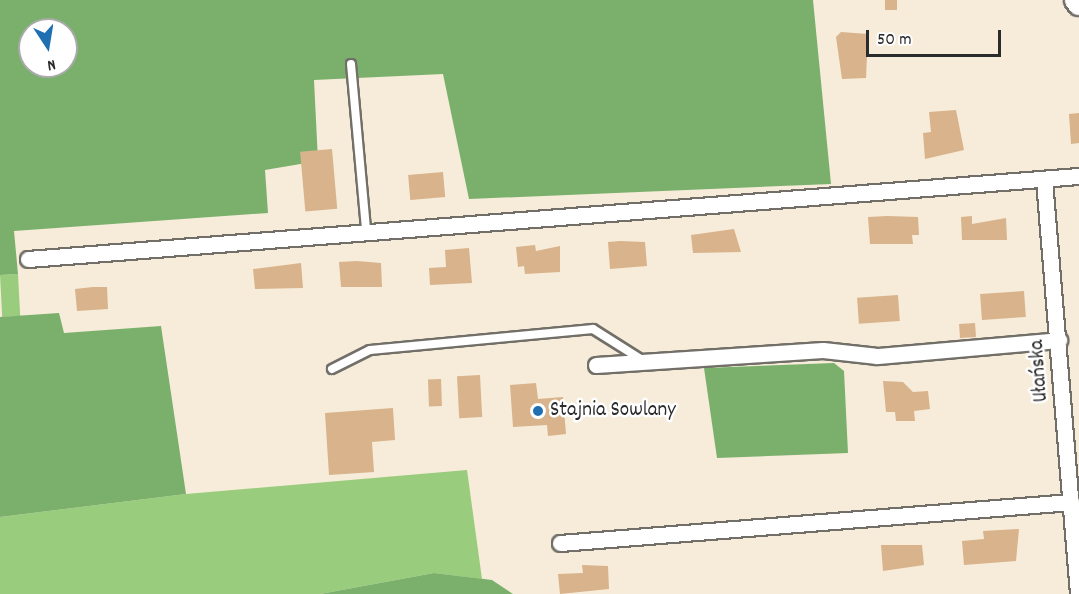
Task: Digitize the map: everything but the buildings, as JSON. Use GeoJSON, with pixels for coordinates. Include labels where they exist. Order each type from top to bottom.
{"type":"FeatureCollection","features":[{"type":"Feature","properties":{"kind":"street"},"geometry":{"type":"LineString","coordinates":[[1076,0],[1079,4]]}},
{"type":"Feature","properties":{"kind":"street"},"geometry":{"type":"LineString","coordinates":[[28,259],[366,229],[1079,176]]}},
{"type":"Feature","properties":{"kind":"street","name":"Ułańska"},"geometry":{"type":"LineString","coordinates":[[1044,180],[1059,340],[1078,594]]}},
{"type":"Feature","properties":{"kind":"street"},"geometry":{"type":"LineString","coordinates":[[597,365],[823,350],[877,356],[1059,340]]}},
{"type":"Feature","properties":{"kind":"street"},"geometry":{"type":"LineString","coordinates":[[560,543],[1071,502]]}},
{"type":"Feature","properties":{"kind":"lane"},"geometry":{"type":"LineString","coordinates":[[351,64],[366,229]]}},
{"type":"Feature","properties":{"kind":"lane"},"geometry":{"type":"LineString","coordinates":[[332,369],[370,350],[593,329],[644,361]]}},
{"type":"Feature","properties":{"kind":"green space"},"geometry":{"type":"Polygon","coordinates":[[[0,0],[813,0],[831,184],[469,199],[443,74],[314,80],[318,161],[265,170],[268,213],[14,231],[18,274],[0,275],[0,0]]]}},
{"type":"Feature","properties":{"kind":"green space"},"geometry":{"type":"Polygon","coordinates":[[[18,274],[20,316],[2,317],[0,275],[18,274]]]}},
{"type":"Feature","properties":{"kind":"green space"},"geometry":{"type":"Polygon","coordinates":[[[59,313],[64,333],[161,326],[186,494],[0,517],[0,317],[59,313]]]}},
{"type":"Feature","properties":{"kind":"green space"},"geometry":{"type":"Polygon","coordinates":[[[834,363],[844,371],[848,453],[717,458],[704,368],[834,363]]]}},
{"type":"Feature","properties":{"kind":"green space"},"geometry":{"type":"Polygon","coordinates":[[[467,470],[482,579],[434,573],[320,594],[0,594],[0,517],[186,494],[467,470]]]}},
{"type":"Feature","properties":{"kind":"green space"},"geometry":{"type":"Polygon","coordinates":[[[434,573],[492,580],[513,594],[320,594],[434,573]]]}},
{"type":"Feature","properties":{"kind":"place","name":"Stajnia Sowlany"},"geometry":{"type":"Point","coordinates":[538,411]}}]}
